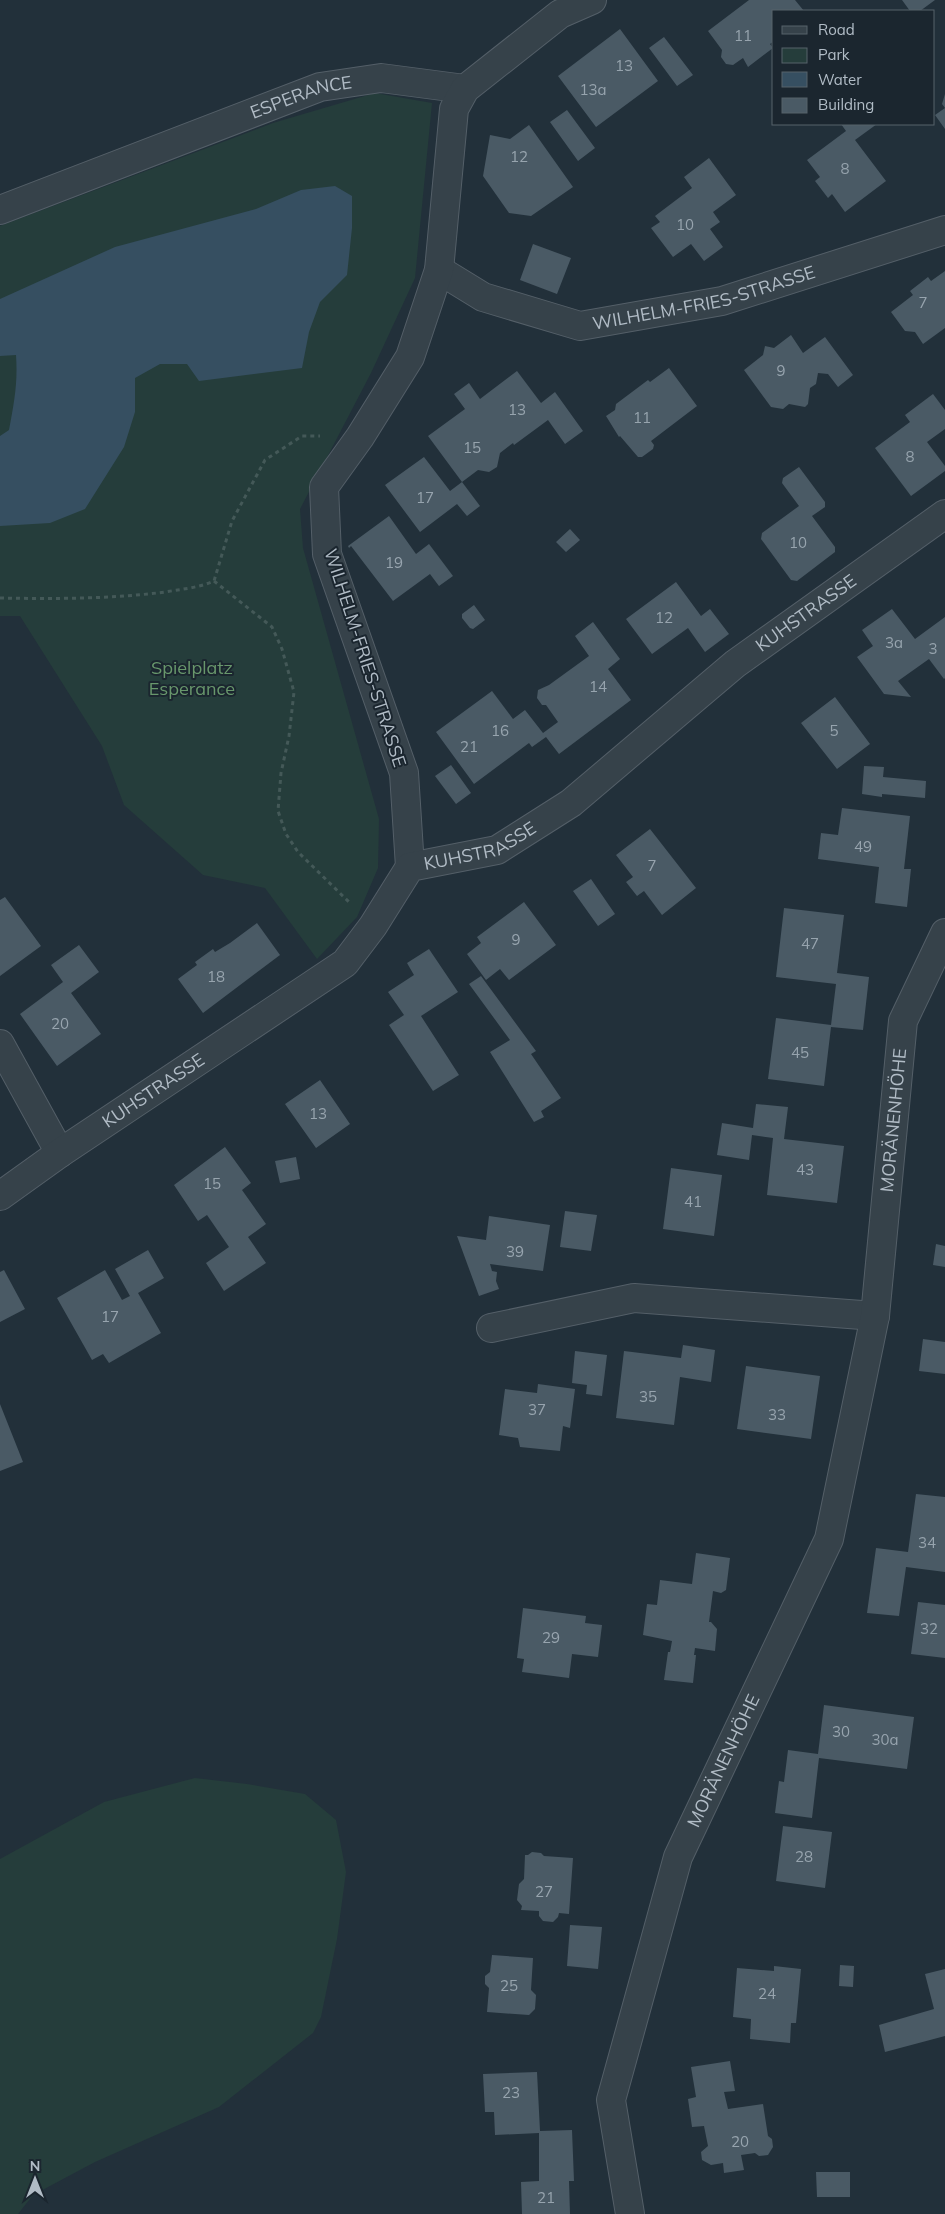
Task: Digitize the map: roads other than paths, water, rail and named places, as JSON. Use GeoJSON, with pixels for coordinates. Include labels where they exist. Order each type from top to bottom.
{"type":"FeatureCollection","features":[{"type":"Feature","properties":{"kind":"street"},"geometry":{"type":"LineString","coordinates":[[464,89],[560,14],[592,0]]}},
{"type":"Feature","properties":{"kind":"street","name":"ESPERANCE"},"geometry":{"type":"LineString","coordinates":[[0,210],[320,88],[381,78],[464,89]]}},
{"type":"Feature","properties":{"kind":"street","name":"WILHELM-FRIES-STRASSE"},"geometry":{"type":"LineString","coordinates":[[410,867],[404,773],[327,554],[324,487],[360,437],[410,356],[439,270],[454,109],[464,89]]}},
{"type":"Feature","properties":{"kind":"street","name":"WILHELM-FRIES-STRASSE"},"geometry":{"type":"LineString","coordinates":[[439,270],[483,297],[580,326],[722,301],[945,230]]}},
{"type":"Feature","properties":{"kind":"street","name":"KUHSTRASSE"},"geometry":{"type":"LineString","coordinates":[[0,1196],[60,1153],[344,963],[373,926],[410,867],[497,850],[571,803],[735,664],[945,514]]}},
{"type":"Feature","properties":{"kind":"street","name":"MORÄNENHÖHE"},"geometry":{"type":"LineString","coordinates":[[630,2214],[611,2100],[678,1857],[829,1539],[875,1316],[903,1021],[945,933]]}},
{"type":"Feature","properties":{"kind":"street"},"geometry":{"type":"LineString","coordinates":[[0,1044],[60,1153]]}},
{"type":"Feature","properties":{"kind":"street"},"geometry":{"type":"LineString","coordinates":[[491,1328],[634,1298],[875,1316]]}},
{"type":"Feature","properties":{"kind":"water"},"geometry":{"type":"Polygon","coordinates":[[[335,186],[352,196],[352,228],[347,275],[320,302],[309,332],[302,368],[199,381],[187,364],[160,364],[135,378],[135,412],[124,447],[85,509],[50,523],[0,526],[0,436],[9,430],[15,393],[16,355],[0,356],[0,299],[115,247],[256,209],[301,190],[335,186]]]}},
{"type":"Feature","properties":{"kind":"park label","name":"Spielplatz Esperance"},"geometry":{"type":"Point","coordinates":[192,678]}}]}
